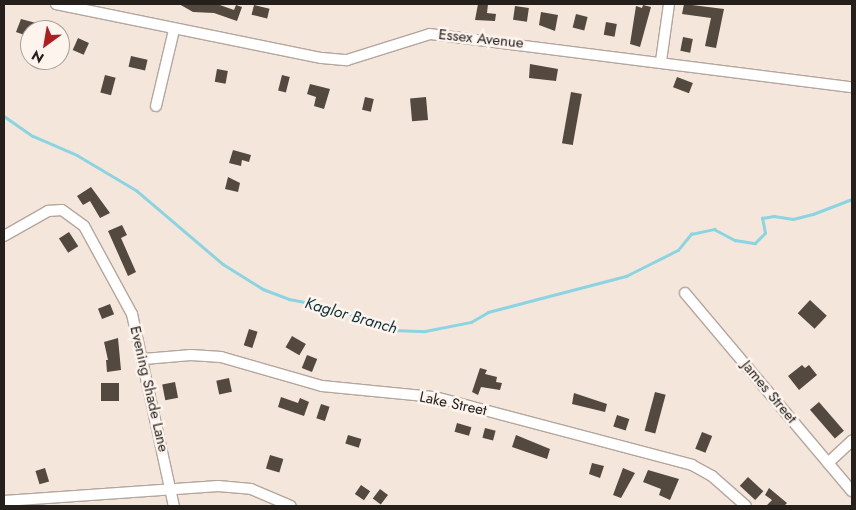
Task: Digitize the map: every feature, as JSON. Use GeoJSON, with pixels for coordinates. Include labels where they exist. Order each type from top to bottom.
{"type":"FeatureCollection","features":[{"type":"Feature","properties":{"kind":"street","name":"Essex Avenue"},"geometry":{"type":"LineString","coordinates":[[56,4],[78,6],[174,30],[331,59],[347,60],[430,34],[661,61],[852,87]]}},
{"type":"Feature","properties":{"kind":"street"},"geometry":{"type":"LineString","coordinates":[[661,61],[669,4]]}},
{"type":"Feature","properties":{"kind":"street"},"geometry":{"type":"LineString","coordinates":[[156,106],[174,30]]}},
{"type":"Feature","properties":{"kind":"street","name":"Evening Shade Lane"},"geometry":{"type":"LineString","coordinates":[[4,236],[48,211],[62,210],[84,226],[132,314],[144,359],[174,506]]}},
{"type":"Feature","properties":{"kind":"street","name":"James Street"},"geometry":{"type":"LineString","coordinates":[[685,293],[852,491]]}},
{"type":"Feature","properties":{"kind":"street","name":"Lake Street"},"geometry":{"type":"LineString","coordinates":[[144,359],[191,356],[221,357],[322,386],[435,397],[692,466],[712,476],[746,506]]}},
{"type":"Feature","properties":{"kind":"street"},"geometry":{"type":"LineString","coordinates":[[828,463],[852,441]]}},
{"type":"Feature","properties":{"kind":"street"},"geometry":{"type":"LineString","coordinates":[[4,501],[232,486],[265,494],[291,506]]}},
{"type":"Feature","properties":{"kind":"building"},"geometry":{"type":"Polygon","coordinates":[[[179,4],[217,4],[234,10],[236,5],[242,7],[237,21],[214,13],[193,12],[179,4]]]}},
{"type":"Feature","properties":{"kind":"building"},"geometry":{"type":"Polygon","coordinates":[[[478,4],[488,4],[487,13],[496,14],[495,21],[475,20],[478,4]]]}},
{"type":"Feature","properties":{"kind":"building"},"geometry":{"type":"Polygon","coordinates":[[[684,4],[724,9],[716,48],[705,46],[711,18],[682,14],[684,4]]]}},
{"type":"Feature","properties":{"kind":"building"},"geometry":{"type":"Polygon","coordinates":[[[254,5],[270,9],[267,19],[252,15],[254,5]]]}},
{"type":"Feature","properties":{"kind":"building"},"geometry":{"type":"Polygon","coordinates":[[[643,5],[651,7],[640,47],[630,44],[636,6],[642,8],[643,5]]]}},
{"type":"Feature","properties":{"kind":"building"},"geometry":{"type":"Polygon","coordinates":[[[515,6],[529,8],[527,22],[513,20],[515,6]]]}},
{"type":"Feature","properties":{"kind":"building"},"geometry":{"type":"Polygon","coordinates":[[[541,12],[558,15],[555,31],[539,25],[541,12]]]}},
{"type":"Feature","properties":{"kind":"building"},"geometry":{"type":"Polygon","coordinates":[[[576,14],[588,17],[584,30],[573,28],[576,14]]]}},
{"type":"Feature","properties":{"kind":"building"},"geometry":{"type":"Polygon","coordinates":[[[20,22],[20,33],[16,32],[20,22]]]}},
{"type":"Feature","properties":{"kind":"building"},"geometry":{"type":"Polygon","coordinates":[[[606,22],[617,24],[615,37],[604,35],[606,22]]]}},
{"type":"Feature","properties":{"kind":"building"},"geometry":{"type":"Polygon","coordinates":[[[683,37],[693,39],[690,53],[680,51],[683,37]]]}},
{"type":"Feature","properties":{"kind":"building"},"geometry":{"type":"Polygon","coordinates":[[[78,38],[89,43],[84,55],[73,50],[78,38]]]}},
{"type":"Feature","properties":{"kind":"building"},"geometry":{"type":"Polygon","coordinates":[[[131,56],[148,60],[145,71],[129,67],[131,56]]]}},
{"type":"Feature","properties":{"kind":"building"},"geometry":{"type":"Polygon","coordinates":[[[530,64],[558,69],[556,81],[529,78],[530,64]]]}},
{"type":"Feature","properties":{"kind":"building"},"geometry":{"type":"Polygon","coordinates":[[[217,69],[228,71],[226,84],[215,82],[217,69]]]}},
{"type":"Feature","properties":{"kind":"building"},"geometry":{"type":"Polygon","coordinates":[[[105,75],[116,78],[111,95],[100,92],[105,75]]]}},
{"type":"Feature","properties":{"kind":"building"},"geometry":{"type":"Polygon","coordinates":[[[282,75],[290,77],[286,92],[278,91],[282,75]]]}},
{"type":"Feature","properties":{"kind":"building"},"geometry":{"type":"Polygon","coordinates":[[[677,77],[693,83],[689,93],[673,87],[677,77]]]}},
{"type":"Feature","properties":{"kind":"building"},"geometry":{"type":"Polygon","coordinates":[[[310,84],[330,89],[324,109],[314,106],[316,97],[307,94],[310,84]]]}},
{"type":"Feature","properties":{"kind":"building"},"geometry":{"type":"Polygon","coordinates":[[[571,92],[582,94],[573,145],[562,143],[571,92]]]}},
{"type":"Feature","properties":{"kind":"building"},"geometry":{"type":"Polygon","coordinates":[[[365,97],[374,99],[371,112],[362,110],[365,97]]]}},
{"type":"Feature","properties":{"kind":"building"},"geometry":{"type":"Polygon","coordinates":[[[426,97],[428,120],[412,121],[410,98],[426,97]]]}},
{"type":"Feature","properties":{"kind":"building"},"geometry":{"type":"Polygon","coordinates":[[[233,150],[251,155],[249,162],[242,160],[241,166],[229,163],[233,150]]]}},
{"type":"Feature","properties":{"kind":"building"},"geometry":{"type":"Polygon","coordinates":[[[228,177],[240,183],[238,192],[225,189],[228,177]]]}},
{"type":"Feature","properties":{"kind":"building"},"geometry":{"type":"Polygon","coordinates":[[[91,187],[110,213],[100,218],[90,201],[83,205],[77,196],[91,187]]]}},
{"type":"Feature","properties":{"kind":"building"},"geometry":{"type":"Polygon","coordinates":[[[122,225],[127,235],[121,238],[136,272],[128,276],[108,231],[122,225]]]}},
{"type":"Feature","properties":{"kind":"building"},"geometry":{"type":"Polygon","coordinates":[[[69,232],[78,246],[68,253],[59,239],[69,232]]]}},
{"type":"Feature","properties":{"kind":"building"},"geometry":{"type":"Polygon","coordinates":[[[810,300],[827,316],[815,329],[798,313],[810,300]]]}},
{"type":"Feature","properties":{"kind":"building"},"geometry":{"type":"Polygon","coordinates":[[[110,304],[114,314],[102,319],[98,309],[110,304]]]}},
{"type":"Feature","properties":{"kind":"building"},"geometry":{"type":"Polygon","coordinates":[[[249,329],[258,332],[252,348],[244,345],[249,329]]]}},
{"type":"Feature","properties":{"kind":"building"},"geometry":{"type":"Polygon","coordinates":[[[292,336],[306,344],[299,355],[286,347],[292,336]]]}},
{"type":"Feature","properties":{"kind":"building"},"geometry":{"type":"Polygon","coordinates":[[[118,338],[121,370],[107,372],[106,360],[108,360],[104,342],[118,338]]]}},
{"type":"Feature","properties":{"kind":"building"},"geometry":{"type":"Polygon","coordinates":[[[307,355],[317,359],[312,372],[302,368],[307,355]]]}},
{"type":"Feature","properties":{"kind":"building"},"geometry":{"type":"Polygon","coordinates":[[[802,365],[805,368],[809,365],[817,375],[799,390],[788,376],[802,365]]]}},
{"type":"Feature","properties":{"kind":"building"},"geometry":{"type":"Polygon","coordinates":[[[480,368],[487,370],[485,374],[497,377],[496,382],[502,383],[500,390],[481,387],[478,395],[472,392],[480,368]]]}},
{"type":"Feature","properties":{"kind":"building"},"geometry":{"type":"Polygon","coordinates":[[[229,378],[232,392],[219,394],[216,381],[229,378]]]}},
{"type":"Feature","properties":{"kind":"building"},"geometry":{"type":"Polygon","coordinates":[[[175,382],[178,398],[165,400],[162,384],[175,382]]]}},
{"type":"Feature","properties":{"kind":"building"},"geometry":{"type":"Polygon","coordinates":[[[101,383],[119,383],[119,401],[101,401],[101,383]]]}},
{"type":"Feature","properties":{"kind":"building"},"geometry":{"type":"Polygon","coordinates":[[[655,392],[666,395],[655,433],[645,431],[655,392]]]}},
{"type":"Feature","properties":{"kind":"building"},"geometry":{"type":"Polygon","coordinates":[[[574,393],[607,404],[605,412],[572,404],[574,393]]]}},
{"type":"Feature","properties":{"kind":"building"},"geometry":{"type":"Polygon","coordinates":[[[281,397],[298,403],[300,398],[309,402],[304,416],[278,407],[281,397]]]}},
{"type":"Feature","properties":{"kind":"building"},"geometry":{"type":"Polygon","coordinates":[[[819,402],[844,431],[835,439],[810,410],[819,402]]]}},
{"type":"Feature","properties":{"kind":"building"},"geometry":{"type":"Polygon","coordinates":[[[321,404],[330,407],[325,421],[316,418],[321,404]]]}},
{"type":"Feature","properties":{"kind":"building"},"geometry":{"type":"Polygon","coordinates":[[[617,415],[629,419],[626,430],[613,426],[617,415]]]}},
{"type":"Feature","properties":{"kind":"building"},"geometry":{"type":"Polygon","coordinates":[[[457,423],[471,427],[469,436],[455,432],[457,423]]]}},
{"type":"Feature","properties":{"kind":"building"},"geometry":{"type":"Polygon","coordinates":[[[485,428],[496,431],[493,441],[482,438],[485,428]]]}},
{"type":"Feature","properties":{"kind":"building"},"geometry":{"type":"Polygon","coordinates":[[[702,432],[712,436],[705,453],[695,449],[702,432]]]}},
{"type":"Feature","properties":{"kind":"building"},"geometry":{"type":"Polygon","coordinates":[[[348,435],[361,439],[359,448],[345,444],[348,435]]]}},
{"type":"Feature","properties":{"kind":"building"},"geometry":{"type":"Polygon","coordinates":[[[516,435],[550,449],[547,459],[512,447],[516,435]]]}},
{"type":"Feature","properties":{"kind":"building"},"geometry":{"type":"Polygon","coordinates":[[[270,455],[283,459],[279,472],[266,468],[270,455]]]}},
{"type":"Feature","properties":{"kind":"building"},"geometry":{"type":"Polygon","coordinates":[[[592,463],[604,466],[600,478],[589,474],[592,463]]]}},
{"type":"Feature","properties":{"kind":"building"},"geometry":{"type":"Polygon","coordinates":[[[45,468],[49,481],[40,484],[35,471],[45,468]]]}},
{"type":"Feature","properties":{"kind":"building"},"geometry":{"type":"Polygon","coordinates":[[[623,468],[635,473],[621,498],[613,495],[623,468]]]}},
{"type":"Feature","properties":{"kind":"building"},"geometry":{"type":"Polygon","coordinates":[[[648,470],[679,479],[670,500],[659,495],[661,489],[643,482],[648,470]]]}},
{"type":"Feature","properties":{"kind":"building"},"geometry":{"type":"Polygon","coordinates":[[[748,477],[763,491],[755,500],[740,486],[748,477]]]}},
{"type":"Feature","properties":{"kind":"building"},"geometry":{"type":"Polygon","coordinates":[[[361,485],[370,491],[364,500],[355,494],[361,485]]]}},
{"type":"Feature","properties":{"kind":"building"},"geometry":{"type":"Polygon","coordinates":[[[769,488],[787,503],[784,506],[766,506],[772,500],[765,495],[769,488]]]}},
{"type":"Feature","properties":{"kind":"building"},"geometry":{"type":"Polygon","coordinates":[[[380,489],[388,495],[381,505],[373,499],[380,489]]]}},
{"type":"Feature","properties":{"kind":"waterway","name":"Kaglor Branch"},"geometry":{"type":"LineString","coordinates":[[4,116],[33,136],[77,155],[136,190],[223,264],[263,289],[289,299],[331,307],[393,330],[425,331],[471,322],[488,312],[626,276],[678,250],[691,234],[714,229],[735,240],[755,243],[765,233],[762,218],[774,216],[793,219],[813,214],[852,199]]}}]}
